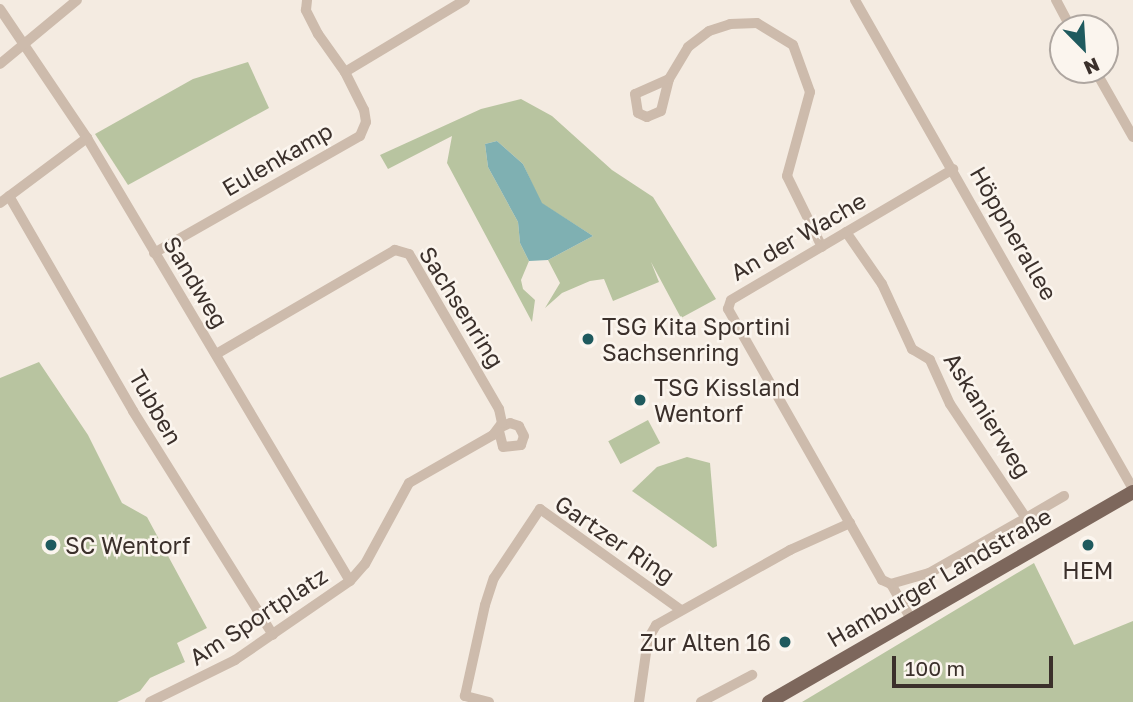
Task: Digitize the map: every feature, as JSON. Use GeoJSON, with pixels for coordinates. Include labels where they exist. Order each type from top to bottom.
{"type":"FeatureCollection","features":[{"type":"Feature","properties":{"kind":"main road","name":"Hamburger Landstraße"},"geometry":{"type":"LineString","coordinates":[[769,702],[1133,491]]}},
{"type":"Feature","properties":{"kind":"street"},"geometry":{"type":"LineString","coordinates":[[0,64],[77,0]]}},
{"type":"Feature","properties":{"kind":"street","name":"Eulenkamp"},"geometry":{"type":"LineString","coordinates":[[154,253],[360,136],[366,122],[364,110],[345,72],[318,34],[306,10],[307,0]]}},
{"type":"Feature","properties":{"kind":"street"},"geometry":{"type":"LineString","coordinates":[[345,72],[466,0]]}},
{"type":"Feature","properties":{"kind":"street","name":"Höppnerallee"},"geometry":{"type":"LineString","coordinates":[[855,0],[1133,491]]}},
{"type":"Feature","properties":{"kind":"street","name":"Sandweg"},"geometry":{"type":"LineString","coordinates":[[0,9],[26,43],[88,138],[350,581]]}},
{"type":"Feature","properties":{"kind":"street"},"geometry":{"type":"LineString","coordinates":[[669,79],[688,47],[709,31],[730,24],[757,23],[793,45],[810,92],[788,176],[822,247]]}},
{"type":"Feature","properties":{"kind":"street"},"geometry":{"type":"LineString","coordinates":[[1103,84],[1133,137]]}},
{"type":"Feature","properties":{"kind":"street"},"geometry":{"type":"LineString","coordinates":[[4,200],[88,138]]}},
{"type":"Feature","properties":{"kind":"street","name":"An der Wache"},"geometry":{"type":"LineString","coordinates":[[912,619],[891,584],[882,580],[728,309],[731,300],[953,169]]}},
{"type":"Feature","properties":{"kind":"street","name":"Tubben"},"geometry":{"type":"LineString","coordinates":[[4,200],[132,411],[273,635]]}},
{"type":"Feature","properties":{"kind":"street","name":"Askanierweg"},"geometry":{"type":"LineString","coordinates":[[846,232],[882,284],[912,349],[930,359],[950,404],[1026,518]]}},
{"type":"Feature","properties":{"kind":"street","name":"Sachsenring"},"geometry":{"type":"LineString","coordinates":[[216,354],[395,250],[409,254],[502,413],[500,429],[409,483],[365,564],[350,581]]}},
{"type":"Feature","properties":{"kind":"street"},"geometry":{"type":"LineString","coordinates":[[891,584],[929,573],[1064,496]]}},
{"type":"Feature","properties":{"kind":"street","name":"Gartzer Ring"},"geometry":{"type":"LineString","coordinates":[[489,702],[465,696],[485,605],[494,578],[540,509],[681,610]]}},
{"type":"Feature","properties":{"kind":"street","name":"Gartzer Ring"},"geometry":{"type":"LineString","coordinates":[[639,702],[648,639],[656,625],[790,550],[850,523]]}},
{"type":"Feature","properties":{"kind":"street","name":"Am Sportplatz"},"geometry":{"type":"LineString","coordinates":[[150,702],[202,678],[273,635],[350,581]]}},
{"type":"Feature","properties":{"kind":"street"},"geometry":{"type":"LineString","coordinates":[[701,702],[752,676]]}},
{"type":"Feature","properties":{"kind":"green space"},"geometry":{"type":"Polygon","coordinates":[[[248,62],[269,108],[128,185],[95,134],[193,79],[248,62]]]}},
{"type":"Feature","properties":{"kind":"green space"},"geometry":{"type":"Polygon","coordinates":[[[521,99],[552,116],[612,170],[653,197],[716,299],[681,318],[651,262],[659,282],[613,301],[604,279],[590,281],[562,293],[545,308],[560,283],[548,260],[593,236],[541,203],[523,164],[497,141],[485,144],[488,167],[518,222],[520,243],[529,261],[521,280],[523,289],[535,300],[532,322],[447,163],[452,136],[388,169],[380,155],[481,109],[521,99]]]}},
{"type":"Feature","properties":{"kind":"green space","name":"SC Wentorf"},"geometry":{"type":"Polygon","coordinates":[[[39,362],[88,435],[122,503],[147,517],[207,628],[177,643],[185,662],[150,678],[140,691],[117,702],[0,702],[0,378],[39,362]]]}},
{"type":"Feature","properties":{"kind":"green space"},"geometry":{"type":"Polygon","coordinates":[[[648,420],[660,443],[620,464],[608,441],[648,420]]]}},
{"type":"Feature","properties":{"kind":"green space"},"geometry":{"type":"Polygon","coordinates":[[[687,457],[710,463],[717,546],[713,548],[632,491],[657,467],[687,457]]]}},
{"type":"Feature","properties":{"kind":"green space"},"geometry":{"type":"Polygon","coordinates":[[[1034,563],[1074,645],[1133,621],[1133,702],[802,702],[1034,563]]]}},
{"type":"Feature","properties":{"kind":"water"},"geometry":{"type":"Polygon","coordinates":[[[497,141],[523,164],[542,203],[593,236],[548,260],[529,261],[520,243],[518,222],[488,167],[485,144],[497,141]]]}},
{"type":"Feature","properties":{"kind":"place","name":"TSG Kita Sportini Sachsenring"},"geometry":{"type":"Point","coordinates":[588,339]}},
{"type":"Feature","properties":{"kind":"place","name":"TSG Kissland Wentorf"},"geometry":{"type":"Point","coordinates":[640,400]}},
{"type":"Feature","properties":{"kind":"place","name":"SC Wentorf"},"geometry":{"type":"Point","coordinates":[51,545]}},
{"type":"Feature","properties":{"kind":"place","name":"HEM"},"geometry":{"type":"Point","coordinates":[1088,545]}},
{"type":"Feature","properties":{"kind":"place","name":"Zur Alten 16"},"geometry":{"type":"Point","coordinates":[785,642]}}]}
